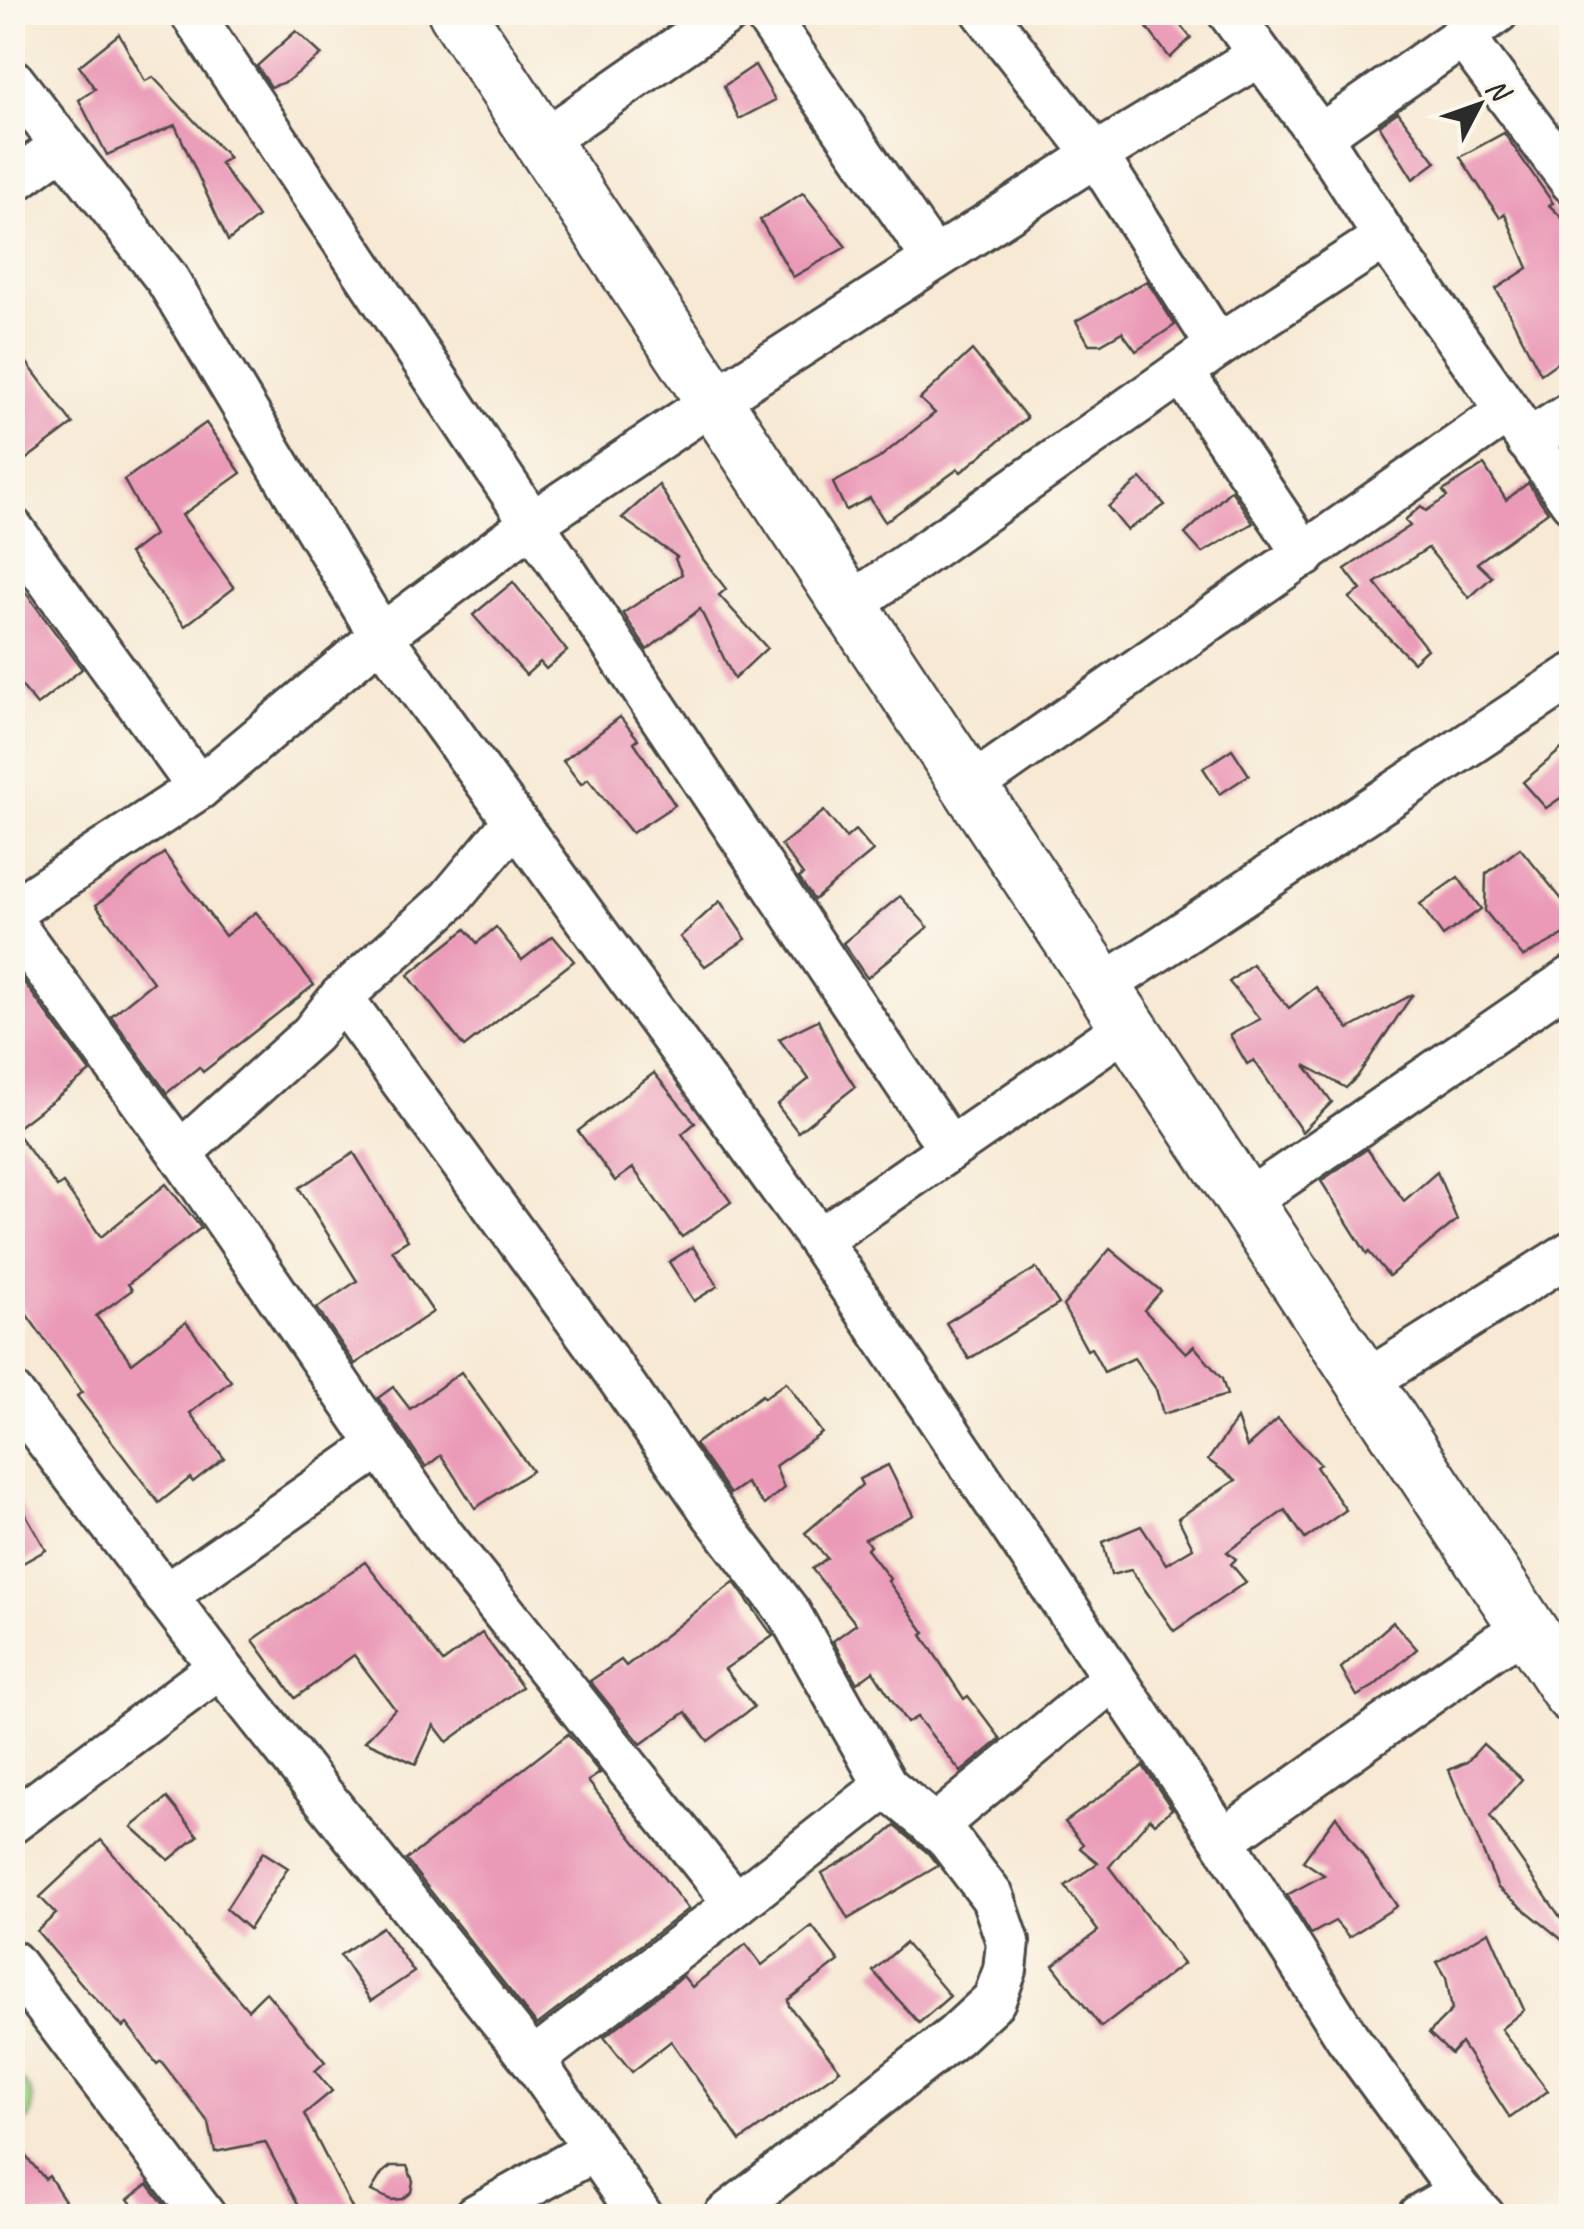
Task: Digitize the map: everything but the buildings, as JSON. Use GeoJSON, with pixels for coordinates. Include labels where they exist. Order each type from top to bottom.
{"type":"FeatureCollection","features":[{"type":"Feature","properties":{"kind":"street"},"geometry":{"type":"LineString","coordinates":[[191,12],[950,1149]]}},
{"type":"Feature","properties":{"kind":"street"},"geometry":{"type":"LineString","coordinates":[[456,12],[1572,1696]]}},
{"type":"Feature","properties":{"kind":"street"},"geometry":{"type":"LineString","coordinates":[[542,142],[730,12]]}},
{"type":"Feature","properties":{"kind":"street"},"geometry":{"type":"LineString","coordinates":[[764,12],[934,259]]}},
{"type":"Feature","properties":{"kind":"street"},"geometry":{"type":"LineString","coordinates":[[984,12],[1096,154],[1218,346]]}},
{"type":"Feature","properties":{"kind":"street"},"geometry":{"type":"LineString","coordinates":[[1229,12],[1320,136],[1385,237],[1572,502]]}},
{"type":"Feature","properties":{"kind":"street"},"geometry":{"type":"LineString","coordinates":[[1320,136],[1480,24],[1571,179]]}},
{"type":"Feature","properties":{"kind":"street"},"geometry":{"type":"LineString","coordinates":[[12,912],[199,788],[382,636],[532,524],[714,401],[1096,154],[1258,56]]}},
{"type":"Feature","properties":{"kind":"street"},"geometry":{"type":"LineString","coordinates":[[12,80],[166,280],[382,636],[819,1240],[1223,1840],[1347,2037],[1472,2204],[1419,2216]]}},
{"type":"Feature","properties":{"kind":"street"},"geometry":{"type":"LineString","coordinates":[[12,182],[63,145]]}},
{"type":"Feature","properties":{"kind":"street"},"geometry":{"type":"LineString","coordinates":[[850,606],[1218,346],[1385,237]]}},
{"type":"Feature","properties":{"kind":"street"},"geometry":{"type":"LineString","coordinates":[[1182,372],[1305,554]]}},
{"type":"Feature","properties":{"kind":"street"},"geometry":{"type":"LineString","coordinates":[[970,787],[1305,554],[1518,426],[1572,413]]}},
{"type":"Feature","properties":{"kind":"street"},"geometry":{"type":"LineString","coordinates":[[20,557],[199,788]]}},
{"type":"Feature","properties":{"kind":"street"},"geometry":{"type":"LineString","coordinates":[[819,1240],[950,1149],[1115,1007],[1572,676]]}},
{"type":"Feature","properties":{"kind":"street"},"geometry":{"type":"LineString","coordinates":[[180,1153],[312,1034],[342,997],[450,899],[515,820]]}},
{"type":"Feature","properties":{"kind":"street"},"geometry":{"type":"LineString","coordinates":[[12,923],[180,1153],[442,1536],[736,1904]]}},
{"type":"Feature","properties":{"kind":"street"},"geometry":{"type":"LineString","coordinates":[[1245,1202],[1572,978]]}},
{"type":"Feature","properties":{"kind":"street"},"geometry":{"type":"LineString","coordinates":[[342,997],[605,1358],[714,1515],[789,1613],[886,1786],[946,1836],[994,1898],[1008,1942],[1005,1970],[994,2000],[955,2036],[725,2216]]}},
{"type":"Feature","properties":{"kind":"street"},"geometry":{"type":"LineString","coordinates":[[1364,1383],[1572,1252]]}},
{"type":"Feature","properties":{"kind":"street"},"geometry":{"type":"LineString","coordinates":[[12,1394],[220,1667],[532,2060],[641,2216]]}},
{"type":"Feature","properties":{"kind":"street"},"geometry":{"type":"LineString","coordinates":[[165,1596],[380,1446]]}},
{"type":"Feature","properties":{"kind":"street"},"geometry":{"type":"LineString","coordinates":[[1223,1840],[1526,1628]]}},
{"type":"Feature","properties":{"kind":"street"},"geometry":{"type":"LineString","coordinates":[[12,1822],[220,1667]]}},
{"type":"Feature","properties":{"kind":"street"},"geometry":{"type":"LineString","coordinates":[[934,1827],[1114,1678]]}},
{"type":"Feature","properties":{"kind":"street"},"geometry":{"type":"LineString","coordinates":[[532,2060],[886,1786]]}},
{"type":"Feature","properties":{"kind":"street"},"geometry":{"type":"LineString","coordinates":[[12,1962],[204,2216]]}},
{"type":"Feature","properties":{"kind":"street"},"geometry":{"type":"LineString","coordinates":[[476,2216],[594,2150]]}},
{"type":"Feature","properties":{"kind":"green space"},"geometry":{"type":"Polygon","coordinates":[[[12,2075],[28,2087],[32,2104],[30,2118],[13,2132],[12,2075]]]}}]}
